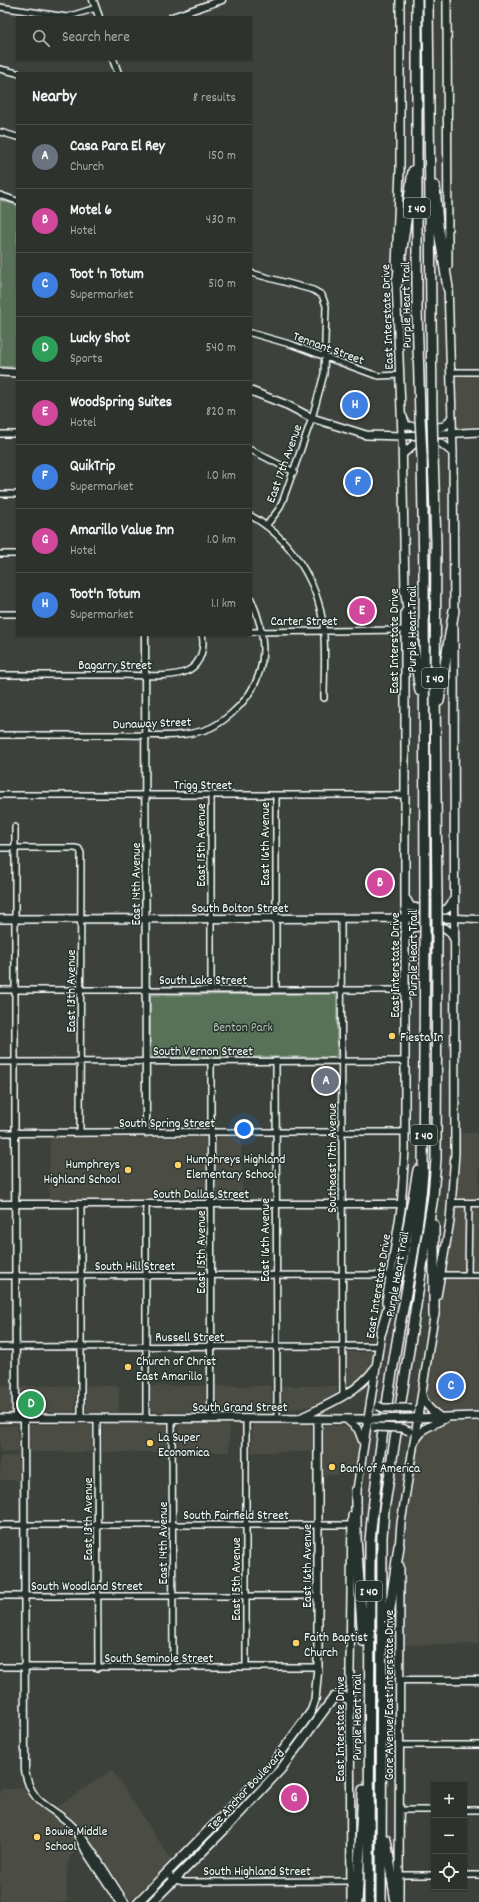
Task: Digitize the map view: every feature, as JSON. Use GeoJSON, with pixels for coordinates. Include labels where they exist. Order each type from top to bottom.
{"type":"FeatureCollection","features":[{"type":"Feature","properties":{"kind":"highway","name":"Purple Heart Trail"},"geometry":{"type":"LineString","coordinates":[[369,1902],[369,1576],[371,1526],[399,1330],[421,1208],[424,1173],[426,938],[425,718],[422,456],[417,303],[417,0]]}},
{"type":"Feature","properties":{"kind":"highway","name":"Purple Heart Trail"},"geometry":{"type":"LineString","coordinates":[[381,1902],[380,1568],[384,1510],[434,1182],[436,1159],[436,542],[432,416],[428,0]]}},
{"type":"Feature","properties":{"kind":"highway"},"geometry":{"type":"LineString","coordinates":[[429,117],[438,225],[448,288]]}},
{"type":"Feature","properties":{"kind":"highway"},"geometry":{"type":"LineString","coordinates":[[396,284],[412,174],[417,156]]}},
{"type":"Feature","properties":{"kind":"highway"},"geometry":{"type":"LineString","coordinates":[[405,588],[425,718]]}},
{"type":"Feature","properties":{"kind":"highway"},"geometry":{"type":"LineString","coordinates":[[435,724],[454,610]]}},
{"type":"Feature","properties":{"kind":"highway"},"geometry":{"type":"LineString","coordinates":[[382,1332],[402,1261],[419,1166],[424,1120]]}},
{"type":"Feature","properties":{"kind":"highway"},"geometry":{"type":"LineString","coordinates":[[434,1182],[434,1315]]}},
{"type":"Feature","properties":{"kind":"highway"},"geometry":{"type":"LineString","coordinates":[[356,1491],[357,1560],[361,1596],[364,1652],[369,1689]]}},
{"type":"Feature","properties":{"kind":"highway"},"geometry":{"type":"LineString","coordinates":[[381,1675],[387,1623],[400,1546]]}},
{"type":"Feature","properties":{"kind":"highway"},"geometry":{"type":"LineString","coordinates":[[357,1902],[364,1784],[369,1757]]}},
{"type":"Feature","properties":{"kind":"highway"},"geometry":{"type":"LineString","coordinates":[[381,1806],[398,1902]]}},
{"type":"Feature","properties":{"kind":"main road","name":"East Interstate Drive"},"geometry":{"type":"LineString","coordinates":[[351,1902],[350,1700],[352,1525],[366,1433],[371,1419],[372,1395],[376,1366],[402,1204],[405,1132],[405,588],[402,436],[396,284],[400,170],[400,0]]}},
{"type":"Feature","properties":{"kind":"main road"},"geometry":{"type":"LineString","coordinates":[[416,1418],[420,1403],[452,1203],[455,1153],[453,453],[448,288],[447,0]]}},
{"type":"Feature","properties":{"kind":"main road"},"geometry":{"type":"LineString","coordinates":[[0,372],[16,372]]}},
{"type":"Feature","properties":{"kind":"main road"},"geometry":{"type":"LineString","coordinates":[[252,391],[287,405],[312,418],[366,434],[402,436],[452,435],[479,432]]}},
{"type":"Feature","properties":{"kind":"main road"},"geometry":{"type":"LineString","coordinates":[[401,413],[406,425],[414,427],[444,426],[452,416]]}},
{"type":"Feature","properties":{"kind":"main road"},"geometry":{"type":"LineString","coordinates":[[402,454],[414,444],[441,443],[453,453]]}},
{"type":"Feature","properties":{"kind":"main road"},"geometry":{"type":"LineString","coordinates":[[406,898],[410,907],[415,909],[445,910],[455,898]]}},
{"type":"Feature","properties":{"kind":"main road","name":"South Bolton Street"},"geometry":{"type":"LineString","coordinates":[[0,919],[455,918]]}},
{"type":"Feature","properties":{"kind":"main road"},"geometry":{"type":"LineString","coordinates":[[406,940],[411,929],[416,927],[445,928],[450,932],[455,941]]}},
{"type":"Feature","properties":{"kind":"main road"},"geometry":{"type":"LineString","coordinates":[[300,1418],[343,1397],[356,1388],[376,1366]]}},
{"type":"Feature","properties":{"kind":"main road"},"geometry":{"type":"LineString","coordinates":[[366,1433],[374,1427],[402,1428],[409,1431],[414,1441],[424,1430],[444,1417],[426,1404],[422,1391]]}},
{"type":"Feature","properties":{"kind":"main road"},"geometry":{"type":"LineString","coordinates":[[372,1395],[378,1406],[383,1408],[412,1408],[420,1403]]}},
{"type":"Feature","properties":{"kind":"main road","name":"South Grand Street"},"geometry":{"type":"LineString","coordinates":[[0,1418],[371,1419],[479,1416]]}},
{"type":"Feature","properties":{"kind":"main road","name":"East 16th Avenue"},"geometry":{"type":"LineString","coordinates":[[311,1712],[315,1700],[318,1667],[318,1418]]}},
{"type":"Feature","properties":{"kind":"main road","name":"Gore Avenue/East Interstate Drive"},"geometry":{"type":"LineString","coordinates":[[398,1902],[400,1875],[400,1546],[401,1523],[414,1441],[416,1418]]}},
{"type":"Feature","properties":{"kind":"main road"},"geometry":{"type":"LineString","coordinates":[[346,1419],[358,1429],[362,1435],[364,1446]]}},
{"type":"Feature","properties":{"kind":"main road"},"geometry":{"type":"LineString","coordinates":[[318,1667],[319,1717]]}},
{"type":"Feature","properties":{"kind":"main road","name":"Tee Anchor Boulevard"},"geometry":{"type":"LineString","coordinates":[[152,1902],[175,1880],[280,1769],[293,1754],[334,1697],[342,1696],[350,1700]]}},
{"type":"Feature","properties":{"kind":"main road","name":"Tee Anchor Boulevard"},"geometry":{"type":"LineString","coordinates":[[138,1902],[269,1769],[311,1712]]}},
{"type":"Feature","properties":{"kind":"street"},"geometry":{"type":"LineString","coordinates":[[93,0],[99,16]]}},
{"type":"Feature","properties":{"kind":"street"},"geometry":{"type":"LineString","coordinates":[[175,16],[222,0]]}},
{"type":"Feature","properties":{"kind":"street"},"geometry":{"type":"LineString","coordinates":[[0,7],[61,16]]}},
{"type":"Feature","properties":{"kind":"street"},"geometry":{"type":"LineString","coordinates":[[71,16],[96,8]]}},
{"type":"Feature","properties":{"kind":"street"},"geometry":{"type":"LineString","coordinates":[[113,60],[118,72]]}},
{"type":"Feature","properties":{"kind":"street"},"geometry":{"type":"LineString","coordinates":[[0,69],[16,73]]}},
{"type":"Feature","properties":{"kind":"street"},"geometry":{"type":"LineString","coordinates":[[0,132],[16,137]]}},
{"type":"Feature","properties":{"kind":"street"},"geometry":{"type":"LineString","coordinates":[[0,195],[16,201]]}},
{"type":"Feature","properties":{"kind":"street","name":"East 17th Avenue"},"geometry":{"type":"LineString","coordinates":[[252,273],[313,290],[322,295],[326,306],[326,358],[322,387],[294,472],[279,509],[266,526]]}},
{"type":"Feature","properties":{"kind":"street","name":"Tennant Street"},"geometry":{"type":"LineString","coordinates":[[252,333],[293,345],[380,376],[400,375]]}},
{"type":"Feature","properties":{"kind":"street"},"geometry":{"type":"LineString","coordinates":[[450,372],[479,372]]}},
{"type":"Feature","properties":{"kind":"street"},"geometry":{"type":"LineString","coordinates":[[0,434],[16,434]]}},
{"type":"Feature","properties":{"kind":"street"},"geometry":{"type":"LineString","coordinates":[[252,451],[294,472]]}},
{"type":"Feature","properties":{"kind":"street"},"geometry":{"type":"LineString","coordinates":[[0,494],[16,494]]}},
{"type":"Feature","properties":{"kind":"street"},"geometry":{"type":"LineString","coordinates":[[252,517],[266,526],[290,549],[308,577],[320,608],[323,631],[324,698]]}},
{"type":"Feature","properties":{"kind":"street"},"geometry":{"type":"LineString","coordinates":[[0,554],[16,554]]}},
{"type":"Feature","properties":{"kind":"street","name":"Dunaway Street"},"geometry":{"type":"LineString","coordinates":[[0,735],[184,734],[207,729],[236,709],[250,692],[255,683],[263,653],[263,631],[260,618],[252,601]]}},
{"type":"Feature","properties":{"kind":"street"},"geometry":{"type":"LineString","coordinates":[[0,614],[16,614]]}},
{"type":"Feature","properties":{"kind":"street","name":"Carter Street"},"geometry":{"type":"LineString","coordinates":[[252,632],[405,630]]}},
{"type":"Feature","properties":{"kind":"street","name":"East 14th Avenue"},"geometry":{"type":"LineString","coordinates":[[145,636],[146,1133]]}},
{"type":"Feature","properties":{"kind":"street","name":"Bagarry Street"},"geometry":{"type":"LineString","coordinates":[[0,675],[179,674],[191,669],[201,656],[203,645],[202,636]]}},
{"type":"Feature","properties":{"kind":"street","name":"Trigg Street"},"geometry":{"type":"LineString","coordinates":[[0,795],[405,795]]}},
{"type":"Feature","properties":{"kind":"street","name":"East 16th Avenue"},"geometry":{"type":"LineString","coordinates":[[276,795],[276,990]]}},
{"type":"Feature","properties":{"kind":"street","name":"East 15th Avenue"},"geometry":{"type":"LineString","coordinates":[[211,796],[211,990]]}},
{"type":"Feature","properties":{"kind":"street"},"geometry":{"type":"LineString","coordinates":[[14,827],[16,1418]]}},
{"type":"Feature","properties":{"kind":"street"},"geometry":{"type":"LineString","coordinates":[[0,848],[14,848]]}},
{"type":"Feature","properties":{"kind":"street","name":"East 13th Avenue"},"geometry":{"type":"LineString","coordinates":[[14,848],[79,849],[81,853],[80,1133]]}},
{"type":"Feature","properties":{"kind":"street","name":"Southeast 17th Avenue"},"geometry":{"type":"LineString","coordinates":[[342,918],[341,1132],[343,1397]]}},
{"type":"Feature","properties":{"kind":"street","name":"South Bolton Street"},"geometry":{"type":"LineString","coordinates":[[455,918],[479,919]]}},
{"type":"Feature","properties":{"kind":"street","name":"South Lake Street"},"geometry":{"type":"LineString","coordinates":[[0,990],[406,990]]}},
{"type":"Feature","properties":{"kind":"street","name":"East 15th Avenue"},"geometry":{"type":"LineString","coordinates":[[211,1061],[211,1418]]}},
{"type":"Feature","properties":{"kind":"street","name":"East 16th Avenue"},"geometry":{"type":"LineString","coordinates":[[276,1061],[277,1418]]}},
{"type":"Feature","properties":{"kind":"street","name":"South Vernon Street"},"geometry":{"type":"LineString","coordinates":[[0,1062],[406,1061]]}},
{"type":"Feature","properties":{"kind":"street","name":"South Spring Street"},"geometry":{"type":"LineString","coordinates":[[0,1133],[405,1132]]}},
{"type":"Feature","properties":{"kind":"street"},"geometry":{"type":"LineString","coordinates":[[452,1203],[479,1203]]}},
{"type":"Feature","properties":{"kind":"street"},"geometry":{"type":"LineString","coordinates":[[468,1275],[469,1203]]}},
{"type":"Feature","properties":{"kind":"street","name":"South Dallas Street"},"geometry":{"type":"LineString","coordinates":[[0,1204],[402,1204]]}},
{"type":"Feature","properties":{"kind":"street"},"geometry":{"type":"LineString","coordinates":[[81,1204],[81,1418]]}},
{"type":"Feature","properties":{"kind":"street"},"geometry":{"type":"LineString","coordinates":[[146,1204],[146,1418]]}},
{"type":"Feature","properties":{"kind":"street"},"geometry":{"type":"LineString","coordinates":[[441,1275],[479,1274]]}},
{"type":"Feature","properties":{"kind":"street","name":"South Hill Street"},"geometry":{"type":"LineString","coordinates":[[0,1276],[391,1275]]}},
{"type":"Feature","properties":{"kind":"street","name":"Russell Street"},"geometry":{"type":"LineString","coordinates":[[0,1347],[380,1346]]}},
{"type":"Feature","properties":{"kind":"street"},"geometry":{"type":"LineString","coordinates":[[24,1418],[25,1770],[27,1781],[33,1794],[38,1800],[75,1829],[99,1861],[125,1902]]}},
{"type":"Feature","properties":{"kind":"street","name":"East 13th Avenue"},"geometry":{"type":"LineString","coordinates":[[98,1418],[98,1668]]}},
{"type":"Feature","properties":{"kind":"street","name":"East 14th Avenue"},"geometry":{"type":"LineString","coordinates":[[172,1418],[173,1668]]}},
{"type":"Feature","properties":{"kind":"street","name":"East 15th Avenue"},"geometry":{"type":"LineString","coordinates":[[246,1418],[246,1667]]}},
{"type":"Feature","properties":{"kind":"street","name":"South Fairfield Street"},"geometry":{"type":"LineString","coordinates":[[0,1525],[352,1525]]}},
{"type":"Feature","properties":{"kind":"street","name":"South Woodland Street"},"geometry":{"type":"LineString","coordinates":[[0,1596],[318,1596]]}},
{"type":"Feature","properties":{"kind":"street","name":"South Seminole Street"},"geometry":{"type":"LineString","coordinates":[[0,1668],[318,1667]]}},
{"type":"Feature","properties":{"kind":"street"},"geometry":{"type":"LineString","coordinates":[[399,1680],[479,1680]]}},
{"type":"Feature","properties":{"kind":"street"},"geometry":{"type":"LineString","coordinates":[[399,1745],[479,1745]]}},
{"type":"Feature","properties":{"kind":"street"},"geometry":{"type":"LineString","coordinates":[[400,1810],[431,1810]]}},
{"type":"Feature","properties":{"kind":"street"},"geometry":{"type":"LineString","coordinates":[[467,1810],[479,1810]]}},
{"type":"Feature","properties":{"kind":"street"},"geometry":{"type":"LineString","coordinates":[[75,1829],[83,1847],[119,1902]]}},
{"type":"Feature","properties":{"kind":"street"},"geometry":{"type":"LineString","coordinates":[[167,1873],[175,1880]]}},
{"type":"Feature","properties":{"kind":"street"},"geometry":{"type":"LineString","coordinates":[[400,1875],[431,1875]]}},
{"type":"Feature","properties":{"kind":"street"},"geometry":{"type":"LineString","coordinates":[[467,1875],[479,1875]]}},
{"type":"Feature","properties":{"kind":"street","name":"South Highland Street"},"geometry":{"type":"LineString","coordinates":[[175,1880],[184,1882],[351,1882]]}},
{"type":"Feature","properties":{"kind":"shaded area"},"geometry":{"type":"Polygon","coordinates":[[[479,376],[479,425],[458,428],[456,426],[454,378],[479,376]]]}},
{"type":"Feature","properties":{"kind":"shaded area"},"geometry":{"type":"Polygon","coordinates":[[[457,1133],[479,1133],[479,1198],[453,1198],[457,1133]]]}},
{"type":"Feature","properties":{"kind":"shaded area"},"geometry":{"type":"Polygon","coordinates":[[[220,1137],[241,1137],[242,1199],[216,1198],[216,1140],[220,1137]]]}},
{"type":"Feature","properties":{"kind":"shaded area","name":"Humphreys Highland School"},"geometry":{"type":"Polygon","coordinates":[[[50,1138],[205,1138],[206,1198],[204,1200],[49,1199],[50,1138]]]}},
{"type":"Feature","properties":{"kind":"shaded area"},"geometry":{"type":"Polygon","coordinates":[[[455,1208],[479,1208],[479,1412],[437,1410],[428,1404],[425,1394],[453,1210],[455,1208]]]}},
{"type":"Feature","properties":{"kind":"shaded area"},"geometry":{"type":"Polygon","coordinates":[[[348,1352],[372,1352],[373,1354],[368,1369],[349,1387],[347,1385],[348,1352]]]}},
{"type":"Feature","properties":{"kind":"shaded area"},"geometry":{"type":"Polygon","coordinates":[[[0,1386],[11,1386],[11,1410],[9,1412],[0,1412],[0,1386]]]}},
{"type":"Feature","properties":{"kind":"shaded area"},"geometry":{"type":"Polygon","coordinates":[[[21,1386],[76,1386],[75,1410],[74,1412],[23,1412],[21,1411],[21,1386]]]}},
{"type":"Feature","properties":{"kind":"shaded area"},"geometry":{"type":"Polygon","coordinates":[[[86,1386],[119,1386],[119,1412],[86,1412],[86,1386]]]}},
{"type":"Feature","properties":{"kind":"shaded area"},"geometry":{"type":"Polygon","coordinates":[[[150,1386],[205,1386],[205,1410],[203,1412],[150,1411],[150,1386]]]}},
{"type":"Feature","properties":{"kind":"shaded area"},"geometry":{"type":"Polygon","coordinates":[[[216,1386],[271,1386],[272,1411],[217,1412],[216,1386]]]}},
{"type":"Feature","properties":{"kind":"shaded area"},"geometry":{"type":"Polygon","coordinates":[[[281,1386],[337,1386],[337,1394],[315,1405],[282,1411],[281,1386]]]}},
{"type":"Feature","properties":{"kind":"shaded area"},"geometry":{"type":"Polygon","coordinates":[[[440,1423],[479,1423],[479,1644],[403,1645],[402,1531],[416,1445],[421,1435],[440,1423]]]}},
{"type":"Feature","properties":{"kind":"shaded area"},"geometry":{"type":"Polygon","coordinates":[[[103,1424],[165,1424],[167,1426],[167,1452],[102,1452],[103,1424]]]}},
{"type":"Feature","properties":{"kind":"shaded area"},"geometry":{"type":"Polygon","coordinates":[[[179,1424],[229,1425],[229,1452],[178,1452],[179,1424]]]}},
{"type":"Feature","properties":{"kind":"shaded area"},"geometry":{"type":"Polygon","coordinates":[[[253,1424],[309,1424],[312,1427],[312,1452],[251,1452],[253,1424]]]}},
{"type":"Feature","properties":{"kind":"shaded area"},"geometry":{"type":"Polygon","coordinates":[[[17,1425],[18,1452],[0,1452],[0,1426],[17,1425]]]}},
{"type":"Feature","properties":{"kind":"shaded area"},"geometry":{"type":"Polygon","coordinates":[[[30,1425],[90,1425],[92,1427],[92,1452],[30,1452],[30,1425]]]}},
{"type":"Feature","properties":{"kind":"shaded area"},"geometry":{"type":"Polygon","coordinates":[[[324,1425],[346,1426],[354,1432],[358,1443],[354,1475],[323,1475],[324,1425]]]}},
{"type":"Feature","properties":{"kind":"shaded area"},"geometry":{"type":"Polygon","coordinates":[[[18,1456],[18,1480],[0,1480],[0,1457],[18,1456]]]}},
{"type":"Feature","properties":{"kind":"shaded area"},"geometry":{"type":"Polygon","coordinates":[[[112,1770],[172,1861],[132,1899],[128,1897],[116,1877],[81,1829],[70,1817],[57,1807],[112,1770]]]}},
{"type":"Feature","properties":{"kind":"shaded area","name":"Bowie Middle School"},"geometry":{"type":"Polygon","coordinates":[[[0,1789],[24,1789],[31,1801],[56,1818],[67,1828],[80,1846],[70,1857],[67,1868],[67,1902],[0,1902],[0,1789]]]}},
{"type":"Feature","properties":{"kind":"green space"},"geometry":{"type":"Polygon","coordinates":[[[0,200],[16,205],[16,367],[0,367],[0,200]]]}},
{"type":"Feature","properties":{"kind":"green space","name":"Benton Park"},"geometry":{"type":"Polygon","coordinates":[[[335,994],[337,996],[337,1055],[335,1057],[150,1056],[150,996],[152,995],[335,994]]]}},
{"type":"Feature","properties":{"kind":"place","name":"Toot'n Totum"},"geometry":{"type":"Point","coordinates":[355,405]}},
{"type":"Feature","properties":{"kind":"place","name":"QuikTrip"},"geometry":{"type":"Point","coordinates":[358,482]}},
{"type":"Feature","properties":{"kind":"place","name":"WoodSpring Suites"},"geometry":{"type":"Point","coordinates":[362,611]}},
{"type":"Feature","properties":{"kind":"place","name":"Motel 6"},"geometry":{"type":"Point","coordinates":[380,883]}},
{"type":"Feature","properties":{"kind":"place","name":"Fiesta In"},"geometry":{"type":"Point","coordinates":[392,1036]}},
{"type":"Feature","properties":{"kind":"place","name":"Casa Para El Rey"},"geometry":{"type":"Point","coordinates":[326,1081]}},
{"type":"Feature","properties":{"kind":"place","name":"Humphreys Highland Elementary School"},"geometry":{"type":"Point","coordinates":[178,1165]}},
{"type":"Feature","properties":{"kind":"place","name":"Humphreys Highland School"},"geometry":{"type":"Point","coordinates":[128,1170]}},
{"type":"Feature","properties":{"kind":"place","name":"Church of Christ East Amarillo"},"geometry":{"type":"Point","coordinates":[128,1367]}},
{"type":"Feature","properties":{"kind":"place","name":"Toot 'n Totum"},"geometry":{"type":"Point","coordinates":[451,1386]}},
{"type":"Feature","properties":{"kind":"place","name":"Lucky Shot"},"geometry":{"type":"Point","coordinates":[31,1404]}},
{"type":"Feature","properties":{"kind":"place","name":"La Super Economica"},"geometry":{"type":"Point","coordinates":[150,1443]}},
{"type":"Feature","properties":{"kind":"place","name":"Bank of America"},"geometry":{"type":"Point","coordinates":[332,1467]}},
{"type":"Feature","properties":{"kind":"place","name":"Faith Baptist Church"},"geometry":{"type":"Point","coordinates":[296,1643]}},
{"type":"Feature","properties":{"kind":"place","name":"Amarillo Value Inn"},"geometry":{"type":"Point","coordinates":[294,1798]}},
{"type":"Feature","properties":{"kind":"place","name":"Bowie Middle School"},"geometry":{"type":"Point","coordinates":[37,1837]}}]}
